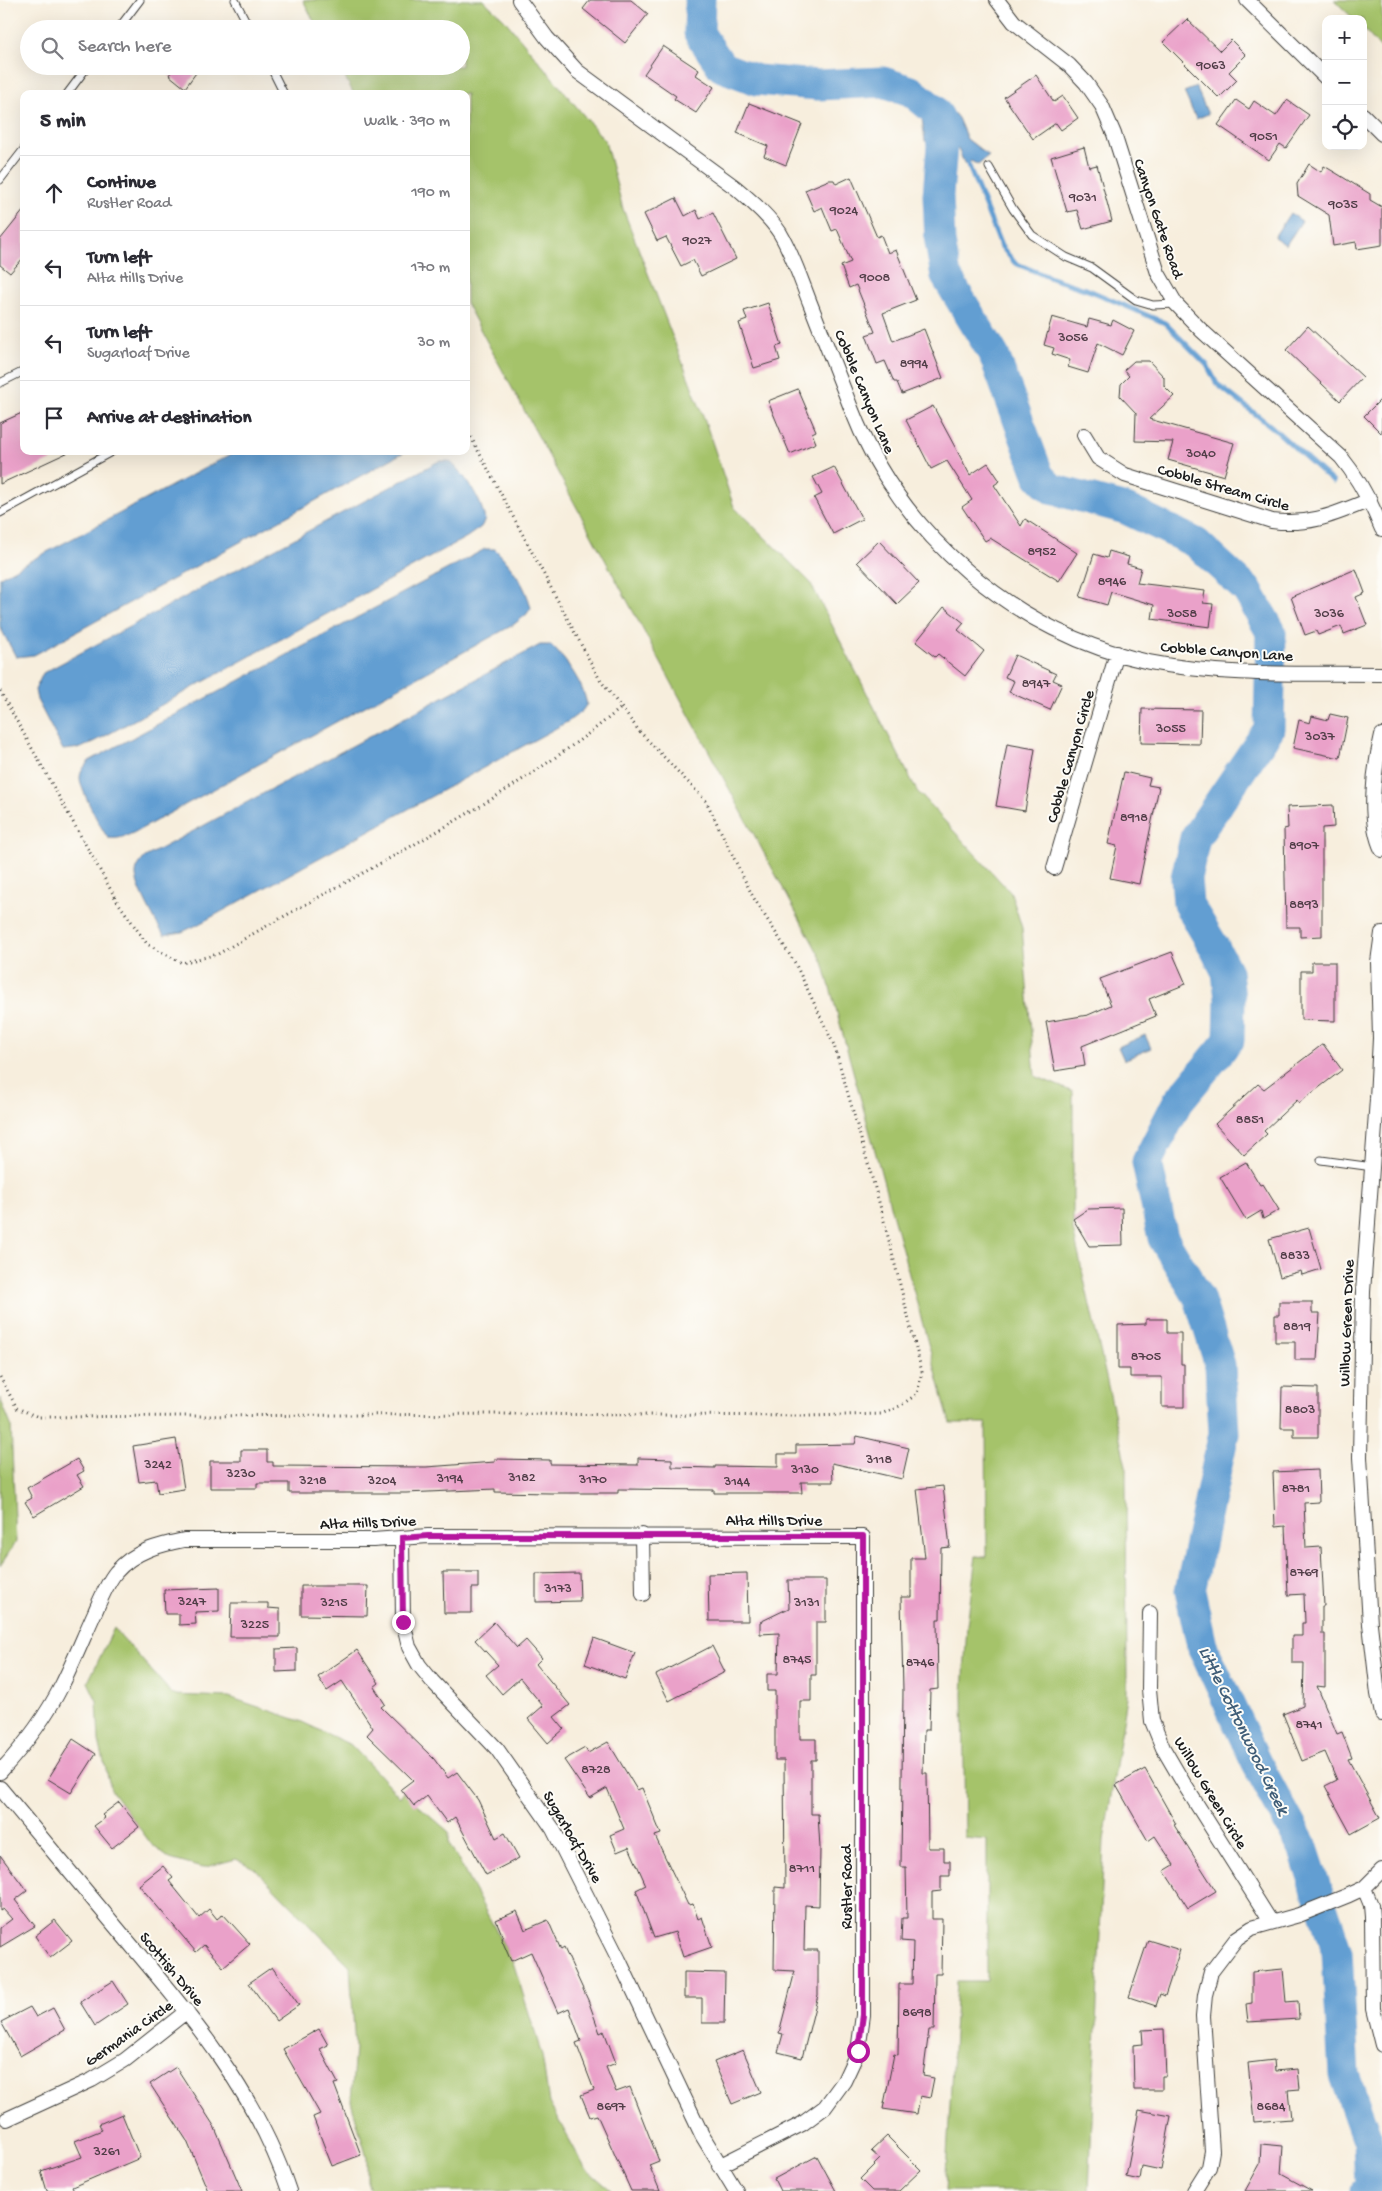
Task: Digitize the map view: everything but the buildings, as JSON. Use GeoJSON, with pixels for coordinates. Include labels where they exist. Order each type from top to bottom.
{"type":"FeatureCollection","features":[{"type":"Feature","properties":{"kind":"street","name":"Cobble Canyon Lane"},"geometry":{"type":"LineString","coordinates":[[519,0],[547,38],[577,71],[736,188],[760,209],[779,232],[794,261],[854,417],[869,450],[894,490],[925,529],[956,561],[1001,598],[1066,634],[1117,653],[1150,662],[1240,672],[1382,674]]}},
{"type":"Feature","properties":{"kind":"street","name":"Canyon Gate Road"},"geometry":{"type":"LineString","coordinates":[[997,0],[1014,22],[1069,65],[1086,83],[1102,106],[1114,134],[1158,273],[1176,304],[1201,330],[1326,441],[1356,476],[1370,500],[1382,528]]}},
{"type":"Feature","properties":{"kind":"street"},"geometry":{"type":"LineString","coordinates":[[1248,0],[1322,74]]}},
{"type":"Feature","properties":{"kind":"street"},"geometry":{"type":"LineString","coordinates":[[1367,119],[1382,134]]}},
{"type":"Feature","properties":{"kind":"street","name":"Cobble Stream Circle"},"geometry":{"type":"LineString","coordinates":[[1084,435],[1098,458],[1125,475],[1272,521],[1290,523],[1312,521],[1370,500]]}},
{"type":"Feature","properties":{"kind":"street","name":"Cobble Canyon Circle"},"geometry":{"type":"LineString","coordinates":[[1054,868],[1117,653]]}},
{"type":"Feature","properties":{"kind":"street"},"geometry":{"type":"LineString","coordinates":[[1382,735],[1376,760],[1374,793],[1378,842],[1382,850]]}},
{"type":"Feature","properties":{"kind":"street","name":"Willow Green Drive"},"geometry":{"type":"LineString","coordinates":[[1382,933],[1378,962],[1380,1038],[1373,1167],[1363,1292],[1360,1457],[1370,1624],[1382,1714]]}},
{"type":"Feature","properties":{"kind":"street"},"geometry":{"type":"LineString","coordinates":[[642,1535],[643,1594]]}},
{"type":"Feature","properties":{"kind":"street","name":"Alta Hills Drive"},"geometry":{"type":"LineString","coordinates":[[0,1772],[17,1754],[45,1716],[61,1686],[104,1590],[117,1572],[134,1556],[158,1545],[184,1540],[373,1540],[437,1536],[863,1536]]}},
{"type":"Feature","properties":{"kind":"street","name":"Rustler Road"},"geometry":{"type":"LineString","coordinates":[[719,2166],[802,2124],[825,2107],[844,2081],[858,2051],[863,2015],[863,1536]]}},
{"type":"Feature","properties":{"kind":"street","name":"Sugarloaf Drive"},"geometry":{"type":"LineString","coordinates":[[402,1538],[403,1622],[409,1647],[432,1681],[497,1749],[553,1829],[615,1952],[702,2135],[719,2166],[736,2191]]}},
{"type":"Feature","properties":{"kind":"street","name":"Willow Green Circle"},"geometry":{"type":"LineString","coordinates":[[1150,1613],[1149,1690],[1152,1721],[1163,1748],[1184,1784],[1271,1922]]}},
{"type":"Feature","properties":{"kind":"street","name":"Scottish Drive"},"geometry":{"type":"LineString","coordinates":[[0,1788],[187,2012],[231,2072],[253,2110],[282,2170],[289,2191]]}},
{"type":"Feature","properties":{"kind":"street"},"geometry":{"type":"LineString","coordinates":[[1194,2191],[1209,2167],[1212,2152],[1203,2016],[1205,1995],[1211,1972],[1237,1938],[1252,1928],[1299,1916],[1349,1895],[1364,1888],[1382,1870]]}},
{"type":"Feature","properties":{"kind":"street"},"geometry":{"type":"LineString","coordinates":[[1364,1888],[1371,1905],[1373,2008],[1382,2045]]}},
{"type":"Feature","properties":{"kind":"street","name":"Germania Circle"},"geometry":{"type":"LineString","coordinates":[[7,2119],[92,2080],[125,2060],[187,2012]]}},
{"type":"Feature","properties":{"kind":"lane"},"geometry":{"type":"LineString","coordinates":[[125,20],[140,0]]}},
{"type":"Feature","properties":{"kind":"lane"},"geometry":{"type":"LineString","coordinates":[[235,0],[245,20]]}},
{"type":"Feature","properties":{"kind":"lane"},"geometry":{"type":"LineString","coordinates":[[70,90],[81,75]]}},
{"type":"Feature","properties":{"kind":"lane"},"geometry":{"type":"LineString","coordinates":[[274,75],[282,90]]}},
{"type":"Feature","properties":{"kind":"lane"},"geometry":{"type":"LineString","coordinates":[[0,180],[20,154]]}},
{"type":"Feature","properties":{"kind":"lane"},"geometry":{"type":"LineString","coordinates":[[989,167],[1013,209],[1032,235],[1066,257],[1092,268],[1136,300],[1153,305],[1176,304]]}},
{"type":"Feature","properties":{"kind":"lane"},"geometry":{"type":"LineString","coordinates":[[0,383],[20,373]]}},
{"type":"Feature","properties":{"kind":"lane"},"geometry":{"type":"LineString","coordinates":[[0,513],[106,455]]}},
{"type":"Feature","properties":{"kind":"lane"},"geometry":{"type":"LineString","coordinates":[[1321,1160],[1373,1167]]}},
{"type":"Feature","properties":{"kind":"path"},"geometry":{"type":"LineString","coordinates":[[0,1377],[17,1408],[38,1417],[502,1414],[808,1416],[881,1414],[900,1406],[917,1394],[922,1372],[881,1209],[834,1045],[795,963],[753,897],[706,801],[640,732],[600,680],[470,436]]}},
{"type":"Feature","properties":{"kind":"path"},"geometry":{"type":"LineString","coordinates":[[0,691],[117,901],[147,944],[182,963],[218,954],[455,822],[579,742],[622,708]]}},
{"type":"Feature","properties":{"kind":"green space"},"geometry":{"type":"Polygon","coordinates":[[[303,0],[483,0],[503,18],[605,141],[623,209],[704,418],[734,507],[810,582],[917,791],[1011,893],[1022,928],[1035,1076],[1073,1092],[1073,1230],[1126,1466],[1127,1697],[1104,1840],[1089,2191],[945,2191],[957,1981],[987,1981],[987,1840],[965,1838],[963,1693],[967,1625],[976,1556],[987,1557],[986,1423],[950,1423],[823,962],[470,310],[470,90],[352,90],[344,75],[470,75],[470,20],[313,20],[303,0]]]}},
{"type":"Feature","properties":{"kind":"green space"},"geometry":{"type":"Polygon","coordinates":[[[1334,0],[1382,0],[1382,50],[1367,33],[1367,15],[1350,15],[1334,0]]]}},
{"type":"Feature","properties":{"kind":"green space"},"geometry":{"type":"Polygon","coordinates":[[[0,1398],[11,1425],[16,1542],[0,1566],[0,1398]]]}},
{"type":"Feature","properties":{"kind":"green space"},"geometry":{"type":"Polygon","coordinates":[[[114,1628],[173,1695],[229,1697],[300,1721],[351,1745],[400,1797],[403,1792],[449,1832],[449,1843],[513,1962],[542,2055],[549,2103],[585,2168],[612,2191],[370,2191],[367,2181],[367,2158],[351,2101],[355,2048],[350,1966],[254,1868],[236,1859],[202,1868],[170,1859],[152,1845],[111,1790],[99,1741],[97,1701],[88,1682],[114,1628]]]}},
{"type":"Feature","properties":{"kind":"water"},"geometry":{"type":"Polygon","coordinates":[[[1196,87],[1208,114],[1196,119],[1184,92],[1196,87]]]}},
{"type":"Feature","properties":{"kind":"water"},"geometry":{"type":"Polygon","coordinates":[[[911,91],[934,96],[945,103],[958,118],[967,139],[989,156],[978,165],[971,161],[965,165],[958,149],[925,141],[921,111],[911,91]]]}},
{"type":"Feature","properties":{"kind":"water"},"geometry":{"type":"Polygon","coordinates":[[[1290,213],[1302,221],[1286,245],[1274,237],[1290,213]]]}},
{"type":"Feature","properties":{"kind":"water"},"geometry":{"type":"Polygon","coordinates":[[[229,455],[399,455],[34,655],[16,657],[0,627],[0,577],[229,455]]]}},
{"type":"Feature","properties":{"kind":"water"},"geometry":{"type":"Polygon","coordinates":[[[439,461],[450,461],[472,488],[480,503],[485,520],[481,527],[467,537],[96,741],[81,748],[63,750],[37,700],[35,690],[43,673],[439,461]]]}},
{"type":"Feature","properties":{"kind":"water"},"geometry":{"type":"Polygon","coordinates":[[[485,549],[495,549],[507,562],[526,591],[531,608],[526,615],[513,625],[130,835],[108,838],[91,809],[81,783],[81,773],[89,761],[485,549]]]}},
{"type":"Feature","properties":{"kind":"water"},"geometry":{"type":"Polygon","coordinates":[[[540,645],[551,645],[573,672],[582,687],[587,704],[582,711],[569,721],[197,925],[182,932],[164,935],[147,905],[137,879],[137,869],[145,857],[540,645]]]}},
{"type":"Feature","properties":{"kind":"water"},"geometry":{"type":"Polygon","coordinates":[[[1145,1035],[1151,1048],[1124,1060],[1118,1047],[1145,1035]]]}},
{"type":"Feature","properties":{"kind":"waterway","name":"Little Cottonwood Creek"},"geometry":{"type":"LineString","coordinates":[[700,0],[699,33],[722,67],[757,80],[818,85],[883,82],[911,91],[933,109],[939,117],[942,146],[938,195],[940,242],[946,276],[994,355],[1039,476],[1052,489],[1126,509],[1196,543],[1247,590],[1271,632],[1269,729],[1195,838],[1186,878],[1188,904],[1227,972],[1230,999],[1229,1040],[1177,1103],[1147,1162],[1163,1238],[1199,1298],[1220,1365],[1224,1433],[1190,1591],[1202,1646],[1256,1762],[1303,1848],[1337,1952],[1344,2075],[1368,2142],[1370,2183],[1366,2191]]}},
{"type":"Feature","properties":{"kind":"waterway"},"geometry":{"type":"LineString","coordinates":[[966,159],[1001,246],[1015,263],[1051,278],[1091,291],[1165,323],[1207,365],[1217,384],[1272,427],[1333,482]]}},
{"type":"Feature","properties":{"kind":"route"},"geometry":{"type":"LineString","coordinates":[[403,1622],[402,1538],[428,1536],[642,1535],[863,1536],[863,2015],[858,2051]]}}]}
